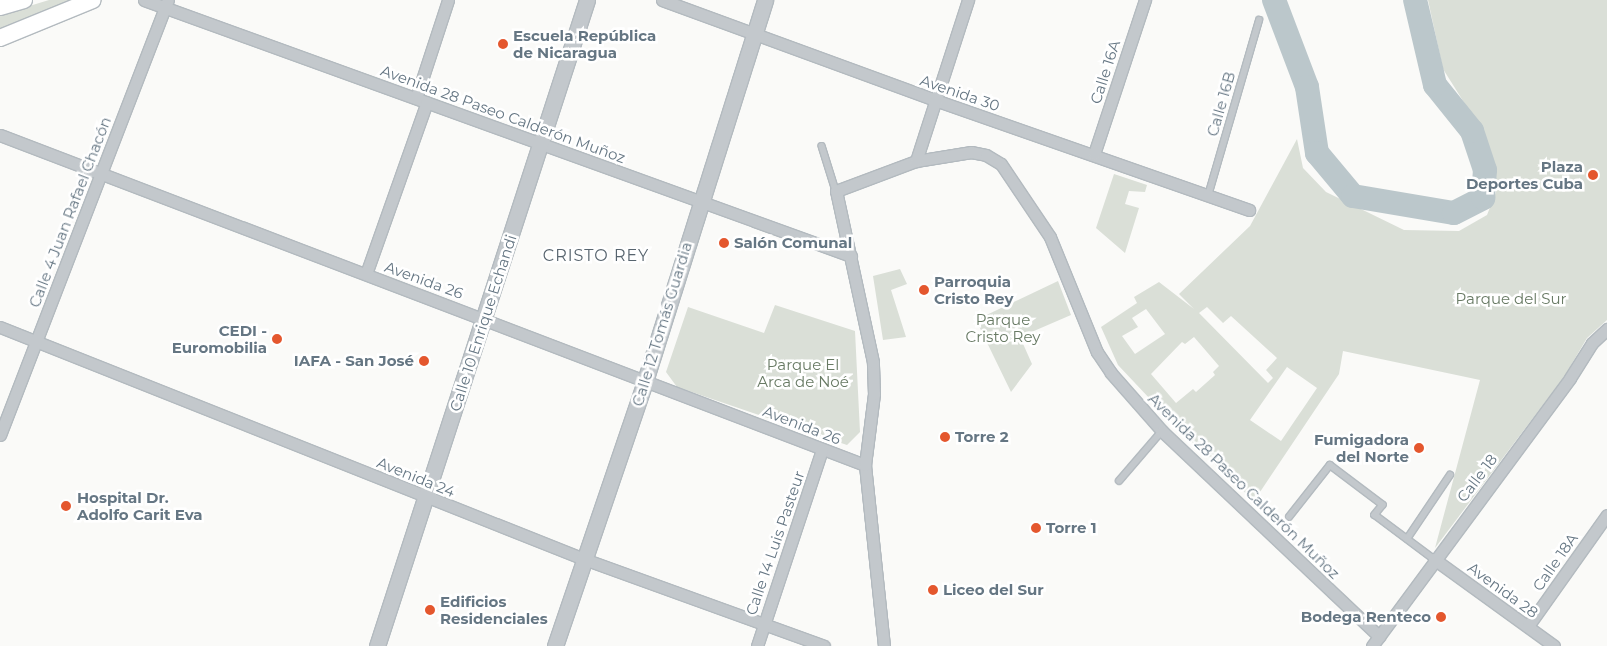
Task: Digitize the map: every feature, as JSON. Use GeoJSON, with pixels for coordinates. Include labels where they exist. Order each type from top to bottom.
{"type":"FeatureCollection","features":[{"type":"Feature","properties":{"kind":"main road"},"geometry":{"type":"LineString","coordinates":[[0,7],[24,0]]}},
{"type":"Feature","properties":{"kind":"main road"},"geometry":{"type":"LineString","coordinates":[[0,38],[93,0]]}},
{"type":"Feature","properties":{"kind":"street","name":"Avenida 28 Paseo Calderón Muñoz"},"geometry":{"type":"LineString","coordinates":[[144,0],[166,4],[541,144],[851,256]]}},
{"type":"Feature","properties":{"kind":"street"},"geometry":{"type":"LineString","coordinates":[[416,98],[448,0]]}},
{"type":"Feature","properties":{"kind":"street","name":"Calle 10 Enrique Echandi"},"geometry":{"type":"LineString","coordinates":[[376,646],[485,318],[587,0]]}},
{"type":"Feature","properties":{"kind":"street","name":"Avenida 30"},"geometry":{"type":"LineString","coordinates":[[662,0],[935,100],[1250,210]]}},
{"type":"Feature","properties":{"kind":"street","name":"Calle 12 Tomás Guardia"},"geometry":{"type":"LineString","coordinates":[[555,646],[645,381],[700,201],[765,0]]}},
{"type":"Feature","properties":{"kind":"street"},"geometry":{"type":"LineString","coordinates":[[916,161],[968,0]]}},
{"type":"Feature","properties":{"kind":"street","name":"Calle 16A"},"geometry":{"type":"LineString","coordinates":[[1094,154],[1145,0]]}},
{"type":"Feature","properties":{"kind":"street","name":"Calle 4 Juan Rafael Chacón"},"geometry":{"type":"LineString","coordinates":[[0,435],[166,4]]}},
{"type":"Feature","properties":{"kind":"street"},"geometry":{"type":"LineString","coordinates":[[366,274],[427,102]]}},
{"type":"Feature","properties":{"kind":"street","name":"Avenida 26"},"geometry":{"type":"LineString","coordinates":[[0,135],[485,318],[822,450],[865,465]]}},
{"type":"Feature","properties":{"kind":"street","name":"Avenida 28 Paseo Calderón Muñoz"},"geometry":{"type":"LineString","coordinates":[[836,191],[916,161],[971,152],[986,155],[1001,164],[1050,237],[1097,352],[1133,399],[1162,431],[1378,636]]}},
{"type":"Feature","properties":{"kind":"street"},"geometry":{"type":"LineString","coordinates":[[836,191],[873,362],[874,394],[865,465],[884,646]]}},
{"type":"Feature","properties":{"kind":"street","name":"Avenida 24"},"geometry":{"type":"LineString","coordinates":[[0,327],[426,498],[764,626],[824,646]]}},
{"type":"Feature","properties":{"kind":"street","name":"Calle 18"},"geometry":{"type":"LineString","coordinates":[[1372,646],[1434,559],[1570,378],[1592,343],[1607,329]]}},
{"type":"Feature","properties":{"kind":"street","name":"Calle 14 Luis Pasteur"},"geometry":{"type":"LineString","coordinates":[[757,646],[822,450]]}},
{"type":"Feature","properties":{"kind":"street","name":"Calle 18A"},"geometry":{"type":"LineString","coordinates":[[1528,626],[1607,515]]}},
{"type":"Feature","properties":{"kind":"street","name":"Avenida 28"},"geometry":{"type":"LineString","coordinates":[[1434,559],[1554,646]]}},
{"type":"Feature","properties":{"kind":"lane","name":"Calle 16B"},"geometry":{"type":"LineString","coordinates":[[1208,196],[1259,20]]}},
{"type":"Feature","properties":{"kind":"lane"},"geometry":{"type":"LineString","coordinates":[[822,146],[836,191]]}},
{"type":"Feature","properties":{"kind":"lane"},"geometry":{"type":"LineString","coordinates":[[1119,481],[1162,431]]}},
{"type":"Feature","properties":{"kind":"lane"},"geometry":{"type":"LineString","coordinates":[[1289,517],[1330,465],[1383,505],[1375,515],[1434,559]]}},
{"type":"Feature","properties":{"kind":"lane"},"geometry":{"type":"LineString","coordinates":[[1407,539],[1450,475]]}},
{"type":"Feature","properties":{"kind":"green space"},"geometry":{"type":"Polygon","coordinates":[[[49,0],[74,0],[0,33],[0,15],[49,0]]]}},
{"type":"Feature","properties":{"kind":"green space","name":"Parque del Sur"},"geometry":{"type":"Polygon","coordinates":[[[1428,0],[1607,0],[1607,320],[1587,338],[1564,377],[1435,548],[1480,380],[1343,351],[1339,374],[1254,501],[1183,434],[1118,365],[1101,327],[1137,303],[1134,297],[1159,282],[1194,309],[1179,294],[1250,226],[1297,139],[1303,168],[1326,192],[1404,230],[1459,231],[1487,215],[1498,187],[1482,131],[1443,69],[1428,0]],[[1207,307],[1199,313],[1268,383],[1273,378],[1266,370],[1277,358],[1231,316],[1223,323],[1207,307]],[[1146,309],[1132,318],[1138,327],[1122,336],[1135,354],[1165,334],[1146,309]],[[1194,337],[1185,344],[1182,342],[1151,374],[1176,403],[1193,389],[1196,392],[1215,375],[1213,372],[1219,366],[1194,337]],[[1287,367],[1250,420],[1281,441],[1317,388],[1287,367]]]}},
{"type":"Feature","properties":{"kind":"green space"},"geometry":{"type":"Polygon","coordinates":[[[1114,174],[1147,185],[1145,192],[1129,191],[1125,204],[1139,208],[1125,253],[1096,228],[1114,174]]]}},
{"type":"Feature","properties":{"kind":"green space"},"geometry":{"type":"Polygon","coordinates":[[[900,269],[907,284],[891,290],[906,337],[883,340],[873,276],[900,269]]]}},
{"type":"Feature","properties":{"kind":"green space","name":"Parque Cristo Rey"},"geometry":{"type":"Polygon","coordinates":[[[1058,281],[1071,315],[1020,337],[1032,364],[1011,392],[976,320],[1058,281]]]}},
{"type":"Feature","properties":{"kind":"green space","name":"Parque El Arca de Noé"},"geometry":{"type":"Polygon","coordinates":[[[775,305],[855,331],[860,432],[847,445],[677,387],[666,372],[688,307],[764,333],[775,305]]]}},
{"type":"Feature","properties":{"kind":"waterway"},"geometry":{"type":"LineString","coordinates":[[1274,0],[1307,87],[1317,153],[1353,196],[1454,213],[1483,198],[1485,170],[1472,131],[1435,85],[1415,0]]}},
{"type":"Feature","properties":{"kind":"place","name":"Escuela República de Nicaragua"},"geometry":{"type":"Point","coordinates":[503,44]}},
{"type":"Feature","properties":{"kind":"place","name":"Plaza Deportes Cuba"},"geometry":{"type":"Point","coordinates":[1593,175]}},
{"type":"Feature","properties":{"kind":"place","name":"Salón Comunal"},"geometry":{"type":"Point","coordinates":[724,243]}},
{"type":"Feature","properties":{"kind":"place","name":"Parroquia Cristo Rey"},"geometry":{"type":"Point","coordinates":[924,290]}},
{"type":"Feature","properties":{"kind":"place","name":"CEDI - Euromobilia"},"geometry":{"type":"Point","coordinates":[277,339]}},
{"type":"Feature","properties":{"kind":"place","name":"IAFA - San José"},"geometry":{"type":"Point","coordinates":[424,361]}},
{"type":"Feature","properties":{"kind":"place","name":"Torre 2"},"geometry":{"type":"Point","coordinates":[945,437]}},
{"type":"Feature","properties":{"kind":"place","name":"Fumigadora del Norte"},"geometry":{"type":"Point","coordinates":[1419,448]}},
{"type":"Feature","properties":{"kind":"place","name":"Hospital Dr. Adolfo Carit Eva"},"geometry":{"type":"Point","coordinates":[66,506]}},
{"type":"Feature","properties":{"kind":"place","name":"Torre 1"},"geometry":{"type":"Point","coordinates":[1036,528]}},
{"type":"Feature","properties":{"kind":"place","name":"Liceo del Sur"},"geometry":{"type":"Point","coordinates":[933,590]}},
{"type":"Feature","properties":{"kind":"place","name":"Edificios Residenciales"},"geometry":{"type":"Point","coordinates":[430,610]}},
{"type":"Feature","properties":{"kind":"place","name":"Bodega Renteco"},"geometry":{"type":"Point","coordinates":[1441,617]}},
{"type":"Feature","properties":{"kind":"district","name":"CRISTO REY"},"geometry":{"type":"Point","coordinates":[596,256]}}]}
